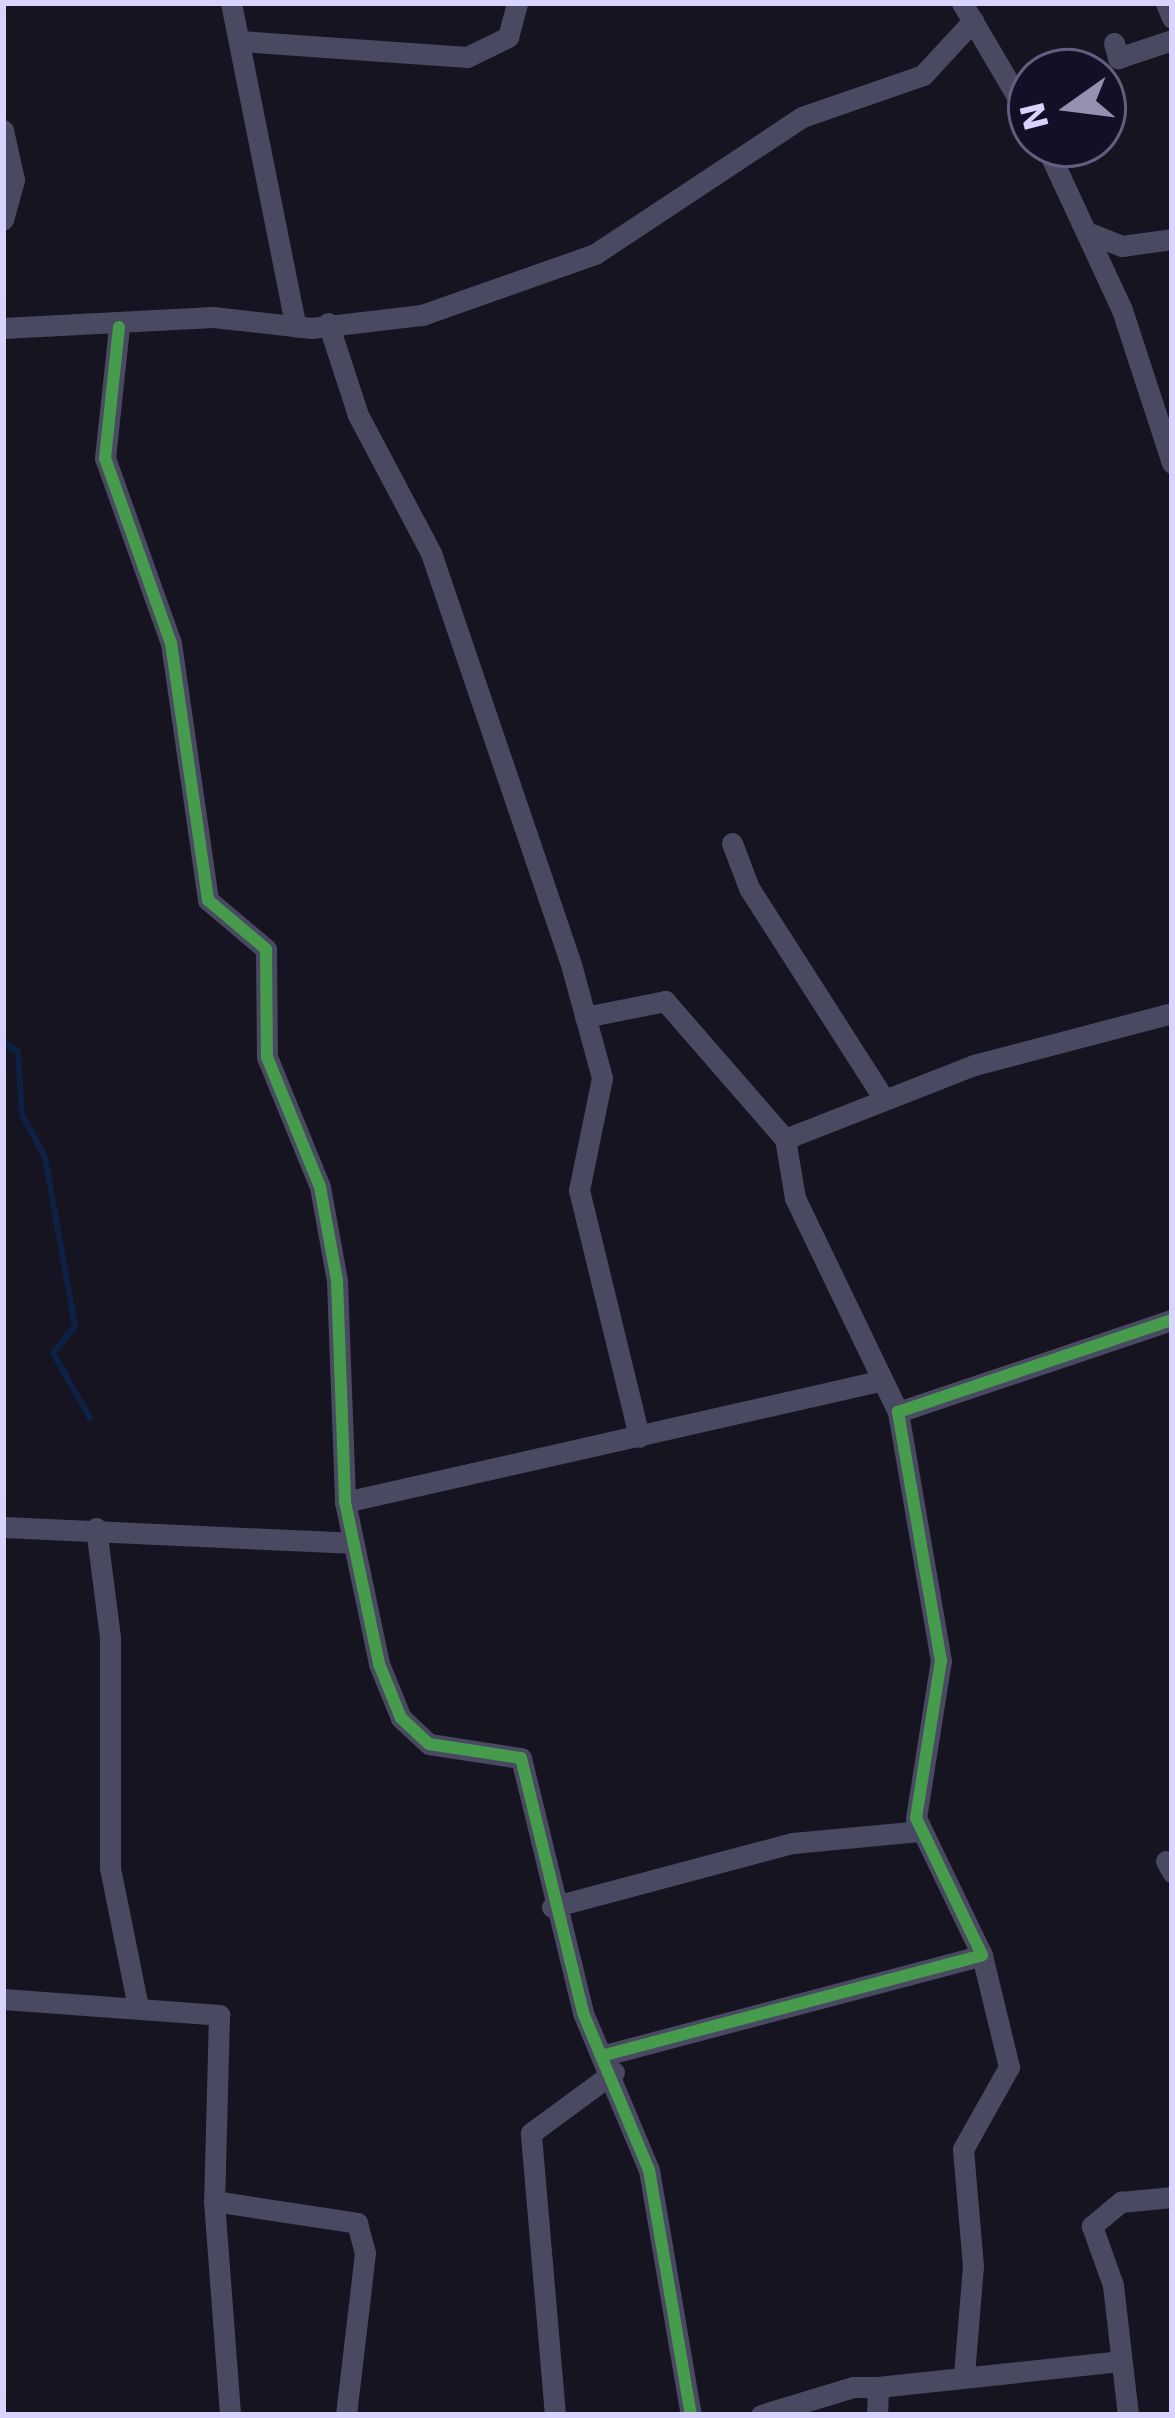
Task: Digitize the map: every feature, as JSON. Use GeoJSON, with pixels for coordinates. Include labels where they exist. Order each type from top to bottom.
{"type":"FeatureCollection","features":[{"type":"Feature","properties":{"kind":"street"},"geometry":{"type":"LineString","coordinates":[[231,3],[296,327]]}},
{"type":"Feature","properties":{"kind":"street"},"geometry":{"type":"LineString","coordinates":[[241,41],[467,57],[508,38],[517,3]]}},
{"type":"Feature","properties":{"kind":"street"},"geometry":{"type":"LineString","coordinates":[[1166,3],[1172,17]]}},
{"type":"Feature","properties":{"kind":"street"},"geometry":{"type":"LineString","coordinates":[[3,328],[118,327],[213,317],[296,327],[422,315],[595,254],[802,118],[922,75],[968,12],[1007,79]]}},
{"type":"Feature","properties":{"kind":"street"},"geometry":{"type":"LineString","coordinates":[[1114,43],[1118,58],[1172,40]]}},
{"type":"Feature","properties":{"kind":"street"},"geometry":{"type":"LineString","coordinates":[[3,130],[14,179],[3,220]]}},
{"type":"Feature","properties":{"kind":"street"},"geometry":{"type":"LineString","coordinates":[[1058,168],[1092,234],[1172,463]]}},
{"type":"Feature","properties":{"kind":"street"},"geometry":{"type":"LineString","coordinates":[[1092,234],[1122,246],[1172,239]]}},
{"type":"Feature","properties":{"kind":"street"},"geometry":{"type":"LineString","coordinates":[[1100,267],[1122,246]]}},
{"type":"Feature","properties":{"kind":"street"},"geometry":{"type":"LineString","coordinates":[[328,323],[358,415],[431,553],[585,1017],[602,1078],[579,1190],[639,1437]]}},
{"type":"Feature","properties":{"kind":"street"},"geometry":{"type":"LineString","coordinates":[[118,327],[105,458],[171,643],[208,900],[266,949],[267,1057],[320,1187],[337,1281],[345,1502],[351,1543],[400,1718],[429,1744],[521,1758],[552,1907],[649,2170],[691,2415]]}},
{"type":"Feature","properties":{"kind":"street"},"geometry":{"type":"LineString","coordinates":[[732,842],[748,888],[884,1099]]}},
{"type":"Feature","properties":{"kind":"street"},"geometry":{"type":"LineString","coordinates":[[585,1017],[665,1001],[785,1139],[795,1198],[839,1278],[875,1382],[898,1412],[940,1661],[915,1775],[921,1831],[982,1955],[1009,2078],[962,2149],[973,2266],[964,2375]]}},
{"type":"Feature","properties":{"kind":"street"},"geometry":{"type":"LineString","coordinates":[[785,1139],[884,1099],[1172,1013]]}},
{"type":"Feature","properties":{"kind":"street"},"geometry":{"type":"LineString","coordinates":[[898,1412],[1172,1320]]}},
{"type":"Feature","properties":{"kind":"street"},"geometry":{"type":"LineString","coordinates":[[345,1502],[639,1437],[710,1411],[875,1382]]}},
{"type":"Feature","properties":{"kind":"street"},"geometry":{"type":"LineString","coordinates":[[3,1527],[351,1543]]}},
{"type":"Feature","properties":{"kind":"street"},"geometry":{"type":"LineString","coordinates":[[96,1528],[110,1636],[110,1868],[138,2007]]}},
{"type":"Feature","properties":{"kind":"street"},"geometry":{"type":"LineString","coordinates":[[552,1907],[793,1844],[921,1831]]}},
{"type":"Feature","properties":{"kind":"street"},"geometry":{"type":"LineString","coordinates":[[555,2415],[531,2133],[607,2064],[982,1955]]}},
{"type":"Feature","properties":{"kind":"street"},"geometry":{"type":"LineString","coordinates":[[3,1999],[219,2015],[214,2200],[230,2415]]}},
{"type":"Feature","properties":{"kind":"street"},"geometry":{"type":"LineString","coordinates":[[1128,2415],[1114,2285],[1093,2226],[1121,2202],[1172,2197]]}},
{"type":"Feature","properties":{"kind":"street"},"geometry":{"type":"LineString","coordinates":[[214,2200],[357,2223],[364,2253],[346,2415]]}},
{"type":"Feature","properties":{"kind":"street"},"geometry":{"type":"LineString","coordinates":[[760,2415],[818,2392],[1120,2361]]}},
{"type":"Feature","properties":{"kind":"street"},"geometry":{"type":"LineString","coordinates":[[877,2415],[878,2387]]}},
{"type":"Feature","properties":{"kind":"waterway"},"geometry":{"type":"LineString","coordinates":[[3,1041],[18,1052],[22,1115],[45,1157],[75,1326],[53,1353],[90,1418]]}},
{"type":"Feature","properties":{"kind":"cycle path"},"geometry":{"type":"LineString","coordinates":[[119,327],[105,458],[171,643],[208,900],[266,949],[267,1057],[320,1187],[337,1281],[345,1502],[379,1664],[401,1718],[429,1744],[521,1758],[583,2013],[649,2170],[691,2415]]}},
{"type":"Feature","properties":{"kind":"cycle path"},"geometry":{"type":"LineString","coordinates":[[601,2056],[982,1955],[916,1818],[941,1661],[898,1412],[1172,1320]]}}]}
